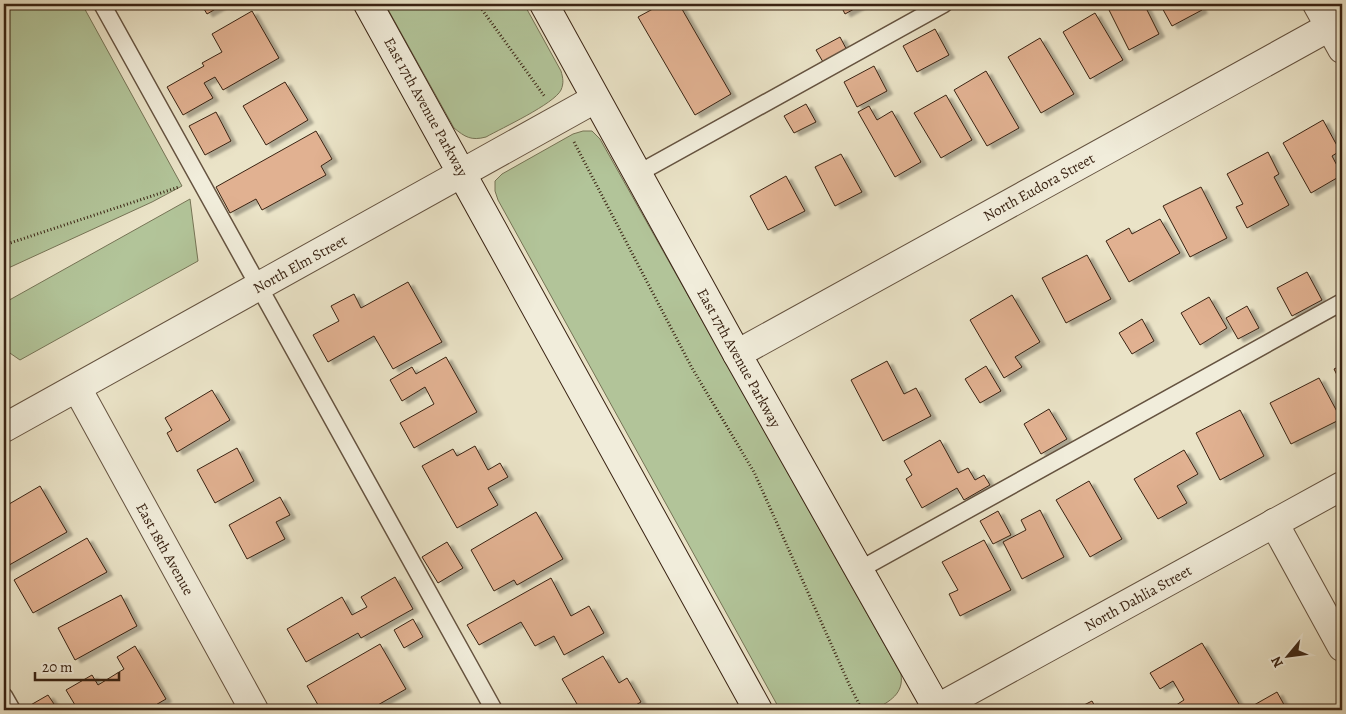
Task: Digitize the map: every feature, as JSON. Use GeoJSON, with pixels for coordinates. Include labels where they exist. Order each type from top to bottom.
{"type":"FeatureCollection","features":[{"type":"Feature","properties":{"kind":"street","name":"East 17th Avenue Parkway"},"geometry":{"type":"LineString","coordinates":[[368,4],[758,710]]}},
{"type":"Feature","properties":{"kind":"street","name":"East 17th Avenue Parkway"},"geometry":{"type":"LineString","coordinates":[[544,4],[595,99],[937,710]]}},
{"type":"Feature","properties":{"kind":"street"},"geometry":{"type":"LineString","coordinates":[[1317,4],[1338,32]]}},
{"type":"Feature","properties":{"kind":"street","name":"North Eudora Street"},"geometry":{"type":"LineString","coordinates":[[737,354],[1338,32]]}},
{"type":"Feature","properties":{"kind":"street","name":"North Elm Street"},"geometry":{"type":"LineString","coordinates":[[4,428],[595,99]]}},
{"type":"Feature","properties":{"kind":"street","name":"East 18th Avenue"},"geometry":{"type":"LineString","coordinates":[[77,388],[254,710]]}},
{"type":"Feature","properties":{"kind":"street","name":"North Dahlia Street"},"geometry":{"type":"LineString","coordinates":[[937,710],[1342,486]]}},
{"type":"Feature","properties":{"kind":"street"},"geometry":{"type":"LineString","coordinates":[[1274,523],[1342,647]]}},
{"type":"Feature","properties":{"kind":"lane"},"geometry":{"type":"LineString","coordinates":[[102,4],[494,710]]}},
{"type":"Feature","properties":{"kind":"lane"},"geometry":{"type":"LineString","coordinates":[[637,174],[944,4]]}},
{"type":"Feature","properties":{"kind":"lane"},"geometry":{"type":"LineString","coordinates":[[859,570],[1342,302]]}},
{"type":"Feature","properties":{"kind":"lane"},"geometry":{"type":"LineString","coordinates":[[4,696],[12,710]]}},
{"type":"Feature","properties":{"kind":"path"},"geometry":{"type":"LineString","coordinates":[[478,4],[561,118],[692,368],[754,472],[862,710]]}},
{"type":"Feature","properties":{"kind":"path"},"geometry":{"type":"LineString","coordinates":[[4,245],[182,186]]}},
{"type":"Feature","properties":{"kind":"green space"},"geometry":{"type":"Polygon","coordinates":[[[4,4],[82,4],[182,186],[152,202],[4,270],[4,4]]]}},
{"type":"Feature","properties":{"kind":"green space"},"geometry":{"type":"Polygon","coordinates":[[[385,4],[524,4],[561,71],[563,85],[561,90],[549,102],[538,109],[486,137],[476,139],[465,136],[454,128],[385,4]]]}},
{"type":"Feature","properties":{"kind":"green space"},"geometry":{"type":"Polygon","coordinates":[[[592,131],[600,139],[901,674],[900,687],[895,696],[874,710],[780,710],[498,200],[495,191],[495,181],[502,174],[573,134],[592,131]]]}},
{"type":"Feature","properties":{"kind":"green space"},"geometry":{"type":"Polygon","coordinates":[[[190,199],[198,261],[20,360],[4,349],[4,303],[190,199]]]}},
{"type":"Feature","properties":{"kind":"building"},"geometry":{"type":"Polygon","coordinates":[[[201,4],[224,4],[207,14],[201,4]]]}},
{"type":"Feature","properties":{"kind":"building"},"geometry":{"type":"Polygon","coordinates":[[[662,4],[679,4],[731,94],[695,115],[638,17],[662,4]]]}},
{"type":"Feature","properties":{"kind":"building"},"geometry":{"type":"Polygon","coordinates":[[[840,4],[863,4],[845,14],[840,4]]]}},
{"type":"Feature","properties":{"kind":"building"},"geometry":{"type":"Polygon","coordinates":[[[1106,4],[1144,4],[1159,34],[1129,50],[1106,4]]]}},
{"type":"Feature","properties":{"kind":"building"},"geometry":{"type":"Polygon","coordinates":[[[1160,4],[1198,4],[1202,10],[1172,26],[1160,4]]]}},
{"type":"Feature","properties":{"kind":"building"},"geometry":{"type":"Polygon","coordinates":[[[252,11],[279,58],[223,90],[215,77],[204,83],[213,98],[183,115],[167,87],[204,66],[202,63],[222,52],[212,34],[252,11]]]}},
{"type":"Feature","properties":{"kind":"building"},"geometry":{"type":"Polygon","coordinates":[[[1095,13],[1123,60],[1090,79],[1063,32],[1095,13]]]}},
{"type":"Feature","properties":{"kind":"building"},"geometry":{"type":"Polygon","coordinates":[[[935,29],[949,55],[917,72],[903,46],[935,29]]]}},
{"type":"Feature","properties":{"kind":"building"},"geometry":{"type":"Polygon","coordinates":[[[840,37],[849,54],[826,67],[816,50],[840,37]]]}},
{"type":"Feature","properties":{"kind":"building"},"geometry":{"type":"Polygon","coordinates":[[[1040,38],[1074,94],[1041,113],[1008,57],[1040,38]]]}},
{"type":"Feature","properties":{"kind":"building"},"geometry":{"type":"Polygon","coordinates":[[[874,66],[887,91],[857,107],[844,82],[874,66]]]}},
{"type":"Feature","properties":{"kind":"building"},"geometry":{"type":"Polygon","coordinates":[[[986,71],[1019,128],[987,146],[954,90],[986,71]]]}},
{"type":"Feature","properties":{"kind":"building"},"geometry":{"type":"Polygon","coordinates":[[[285,82],[308,120],[266,145],[243,106],[285,82]]]}},
{"type":"Feature","properties":{"kind":"building"},"geometry":{"type":"Polygon","coordinates":[[[946,95],[972,140],[941,158],[914,113],[946,95]]]}},
{"type":"Feature","properties":{"kind":"building"},"geometry":{"type":"Polygon","coordinates":[[[806,104],[816,122],[794,133],[784,116],[806,104]]]}},
{"type":"Feature","properties":{"kind":"building"},"geometry":{"type":"Polygon","coordinates":[[[869,106],[877,120],[892,111],[921,162],[895,177],[858,112],[869,106]]]}},
{"type":"Feature","properties":{"kind":"building"},"geometry":{"type":"Polygon","coordinates":[[[216,112],[231,141],[205,155],[189,126],[216,112]]]}},
{"type":"Feature","properties":{"kind":"building"},"geometry":{"type":"Polygon","coordinates":[[[1323,120],[1340,151],[1332,156],[1342,175],[1311,193],[1283,143],[1323,120]]]}},
{"type":"Feature","properties":{"kind":"building"},"geometry":{"type":"Polygon","coordinates":[[[316,131],[332,159],[321,166],[326,175],[262,210],[256,199],[230,213],[216,187],[316,131]]]}},
{"type":"Feature","properties":{"kind":"building"},"geometry":{"type":"Polygon","coordinates":[[[1268,152],[1279,174],[1274,177],[1289,205],[1247,228],[1236,207],[1243,204],[1227,174],[1268,152]]]}},
{"type":"Feature","properties":{"kind":"building"},"geometry":{"type":"Polygon","coordinates":[[[841,154],[862,192],[835,206],[815,167],[841,154]]]}},
{"type":"Feature","properties":{"kind":"building"},"geometry":{"type":"Polygon","coordinates":[[[786,176],[805,211],[768,230],[750,196],[786,176]]]}},
{"type":"Feature","properties":{"kind":"building"},"geometry":{"type":"Polygon","coordinates":[[[1201,187],[1227,238],[1190,257],[1163,206],[1201,187]]]}},
{"type":"Feature","properties":{"kind":"building"},"geometry":{"type":"Polygon","coordinates":[[[1160,219],[1180,253],[1129,282],[1106,241],[1129,228],[1132,234],[1160,219]]]}},
{"type":"Feature","properties":{"kind":"building"},"geometry":{"type":"Polygon","coordinates":[[[1087,255],[1111,299],[1066,323],[1042,278],[1087,255]]]}},
{"type":"Feature","properties":{"kind":"building"},"geometry":{"type":"Polygon","coordinates":[[[1307,272],[1322,300],[1292,316],[1277,288],[1307,272]]]}},
{"type":"Feature","properties":{"kind":"building"},"geometry":{"type":"Polygon","coordinates":[[[408,282],[442,342],[393,369],[374,336],[328,362],[313,335],[339,321],[331,306],[354,294],[361,308],[408,282]]]}},
{"type":"Feature","properties":{"kind":"building"},"geometry":{"type":"Polygon","coordinates":[[[1012,295],[1040,342],[1015,357],[1022,367],[1004,378],[970,320],[1012,295]]]}},
{"type":"Feature","properties":{"kind":"building"},"geometry":{"type":"Polygon","coordinates":[[[1209,297],[1227,328],[1200,345],[1181,313],[1209,297]]]}},
{"type":"Feature","properties":{"kind":"building"},"geometry":{"type":"Polygon","coordinates":[[[1247,306],[1259,328],[1238,339],[1226,318],[1247,306]]]}},
{"type":"Feature","properties":{"kind":"building"},"geometry":{"type":"Polygon","coordinates":[[[1142,319],[1154,341],[1132,354],[1119,333],[1142,319]]]}},
{"type":"Feature","properties":{"kind":"building"},"geometry":{"type":"Polygon","coordinates":[[[446,357],[477,412],[414,448],[400,423],[434,404],[425,387],[402,401],[390,380],[412,367],[416,374],[446,357]]]}},
{"type":"Feature","properties":{"kind":"building"},"geometry":{"type":"Polygon","coordinates":[[[887,361],[904,394],[916,388],[931,416],[883,441],[851,380],[887,361]]]}},
{"type":"Feature","properties":{"kind":"building"},"geometry":{"type":"Polygon","coordinates":[[[1342,365],[1342,385],[1334,369],[1342,365]]]}},
{"type":"Feature","properties":{"kind":"building"},"geometry":{"type":"Polygon","coordinates":[[[986,366],[1001,391],[980,403],[965,379],[986,366]]]}},
{"type":"Feature","properties":{"kind":"building"},"geometry":{"type":"Polygon","coordinates":[[[1319,378],[1341,419],[1291,444],[1270,403],[1319,378]]]}},
{"type":"Feature","properties":{"kind":"building"},"geometry":{"type":"Polygon","coordinates":[[[212,390],[230,420],[177,452],[167,433],[172,430],[165,418],[212,390]]]}},
{"type":"Feature","properties":{"kind":"building"},"geometry":{"type":"Polygon","coordinates":[[[1049,409],[1067,439],[1041,454],[1024,424],[1049,409]]]}},
{"type":"Feature","properties":{"kind":"building"},"geometry":{"type":"Polygon","coordinates":[[[1240,410],[1264,456],[1220,480],[1196,433],[1240,410]]]}},
{"type":"Feature","properties":{"kind":"building"},"geometry":{"type":"Polygon","coordinates":[[[940,440],[958,473],[968,468],[975,480],[984,475],[990,485],[964,500],[957,488],[922,508],[906,479],[912,475],[904,461],[940,440]]]}},
{"type":"Feature","properties":{"kind":"building"},"geometry":{"type":"Polygon","coordinates":[[[475,446],[488,470],[500,463],[508,477],[488,488],[498,505],[457,528],[422,466],[453,449],[457,456],[475,446]]]}},
{"type":"Feature","properties":{"kind":"building"},"geometry":{"type":"Polygon","coordinates":[[[237,448],[254,481],[215,503],[197,470],[237,448]]]}},
{"type":"Feature","properties":{"kind":"building"},"geometry":{"type":"Polygon","coordinates":[[[1184,450],[1198,474],[1177,486],[1187,503],[1158,519],[1134,479],[1184,450]]]}},
{"type":"Feature","properties":{"kind":"building"},"geometry":{"type":"Polygon","coordinates":[[[1089,481],[1122,539],[1090,557],[1056,500],[1089,481]]]}},
{"type":"Feature","properties":{"kind":"building"},"geometry":{"type":"Polygon","coordinates":[[[40,486],[67,532],[4,568],[4,507],[40,486]]]}},
{"type":"Feature","properties":{"kind":"building"},"geometry":{"type":"Polygon","coordinates":[[[280,497],[290,515],[276,522],[285,539],[247,559],[229,525],[280,497]]]}},
{"type":"Feature","properties":{"kind":"building"},"geometry":{"type":"Polygon","coordinates":[[[1040,510],[1064,557],[1022,579],[1003,542],[1026,530],[1021,520],[1040,510]]]}},
{"type":"Feature","properties":{"kind":"building"},"geometry":{"type":"Polygon","coordinates":[[[998,511],[1011,535],[993,544],[980,521],[998,511]]]}},
{"type":"Feature","properties":{"kind":"building"},"geometry":{"type":"Polygon","coordinates":[[[536,512],[563,559],[517,585],[514,580],[494,591],[471,550],[536,512]]]}},
{"type":"Feature","properties":{"kind":"building"},"geometry":{"type":"Polygon","coordinates":[[[87,538],[107,572],[33,613],[14,580],[87,538]]]}},
{"type":"Feature","properties":{"kind":"building"},"geometry":{"type":"Polygon","coordinates":[[[984,540],[1011,590],[960,616],[949,594],[958,590],[942,562],[984,540]]]}},
{"type":"Feature","properties":{"kind":"building"},"geometry":{"type":"Polygon","coordinates":[[[447,542],[463,568],[438,583],[422,557],[447,542]]]}},
{"type":"Feature","properties":{"kind":"building"},"geometry":{"type":"Polygon","coordinates":[[[395,577],[413,609],[361,638],[358,633],[306,662],[287,629],[342,597],[352,615],[367,607],[361,597],[395,577]]]}},
{"type":"Feature","properties":{"kind":"building"},"geometry":{"type":"Polygon","coordinates":[[[551,578],[571,616],[589,606],[604,633],[564,655],[554,636],[535,646],[521,622],[479,645],[467,625],[551,578]]]}},
{"type":"Feature","properties":{"kind":"building"},"geometry":{"type":"Polygon","coordinates":[[[121,595],[137,626],[75,660],[58,628],[121,595]]]}},
{"type":"Feature","properties":{"kind":"building"},"geometry":{"type":"Polygon","coordinates":[[[413,619],[423,637],[404,648],[394,630],[413,619]]]}},
{"type":"Feature","properties":{"kind":"building"},"geometry":{"type":"Polygon","coordinates":[[[1202,643],[1239,704],[1229,710],[1171,710],[1184,700],[1173,681],[1160,689],[1150,673],[1202,643]]]}},
{"type":"Feature","properties":{"kind":"building"},"geometry":{"type":"Polygon","coordinates":[[[380,644],[406,689],[369,710],[321,710],[307,686],[380,644]]]}},
{"type":"Feature","properties":{"kind":"building"},"geometry":{"type":"Polygon","coordinates":[[[135,646],[166,699],[147,710],[78,710],[66,690],[92,675],[98,685],[124,669],[117,657],[135,646]]]}},
{"type":"Feature","properties":{"kind":"building"},"geometry":{"type":"Polygon","coordinates":[[[603,656],[619,683],[627,678],[641,702],[627,710],[566,710],[577,704],[562,679],[603,656]]]}},
{"type":"Feature","properties":{"kind":"building"},"geometry":{"type":"Polygon","coordinates":[[[1277,692],[1287,710],[1247,709],[1277,692]]]}},
{"type":"Feature","properties":{"kind":"building"},"geometry":{"type":"Polygon","coordinates":[[[48,695],[58,710],[22,710],[48,695]]]}},
{"type":"Feature","properties":{"kind":"building"},"geometry":{"type":"Polygon","coordinates":[[[1092,701],[1097,710],[1074,710],[1092,701]]]}}]}
